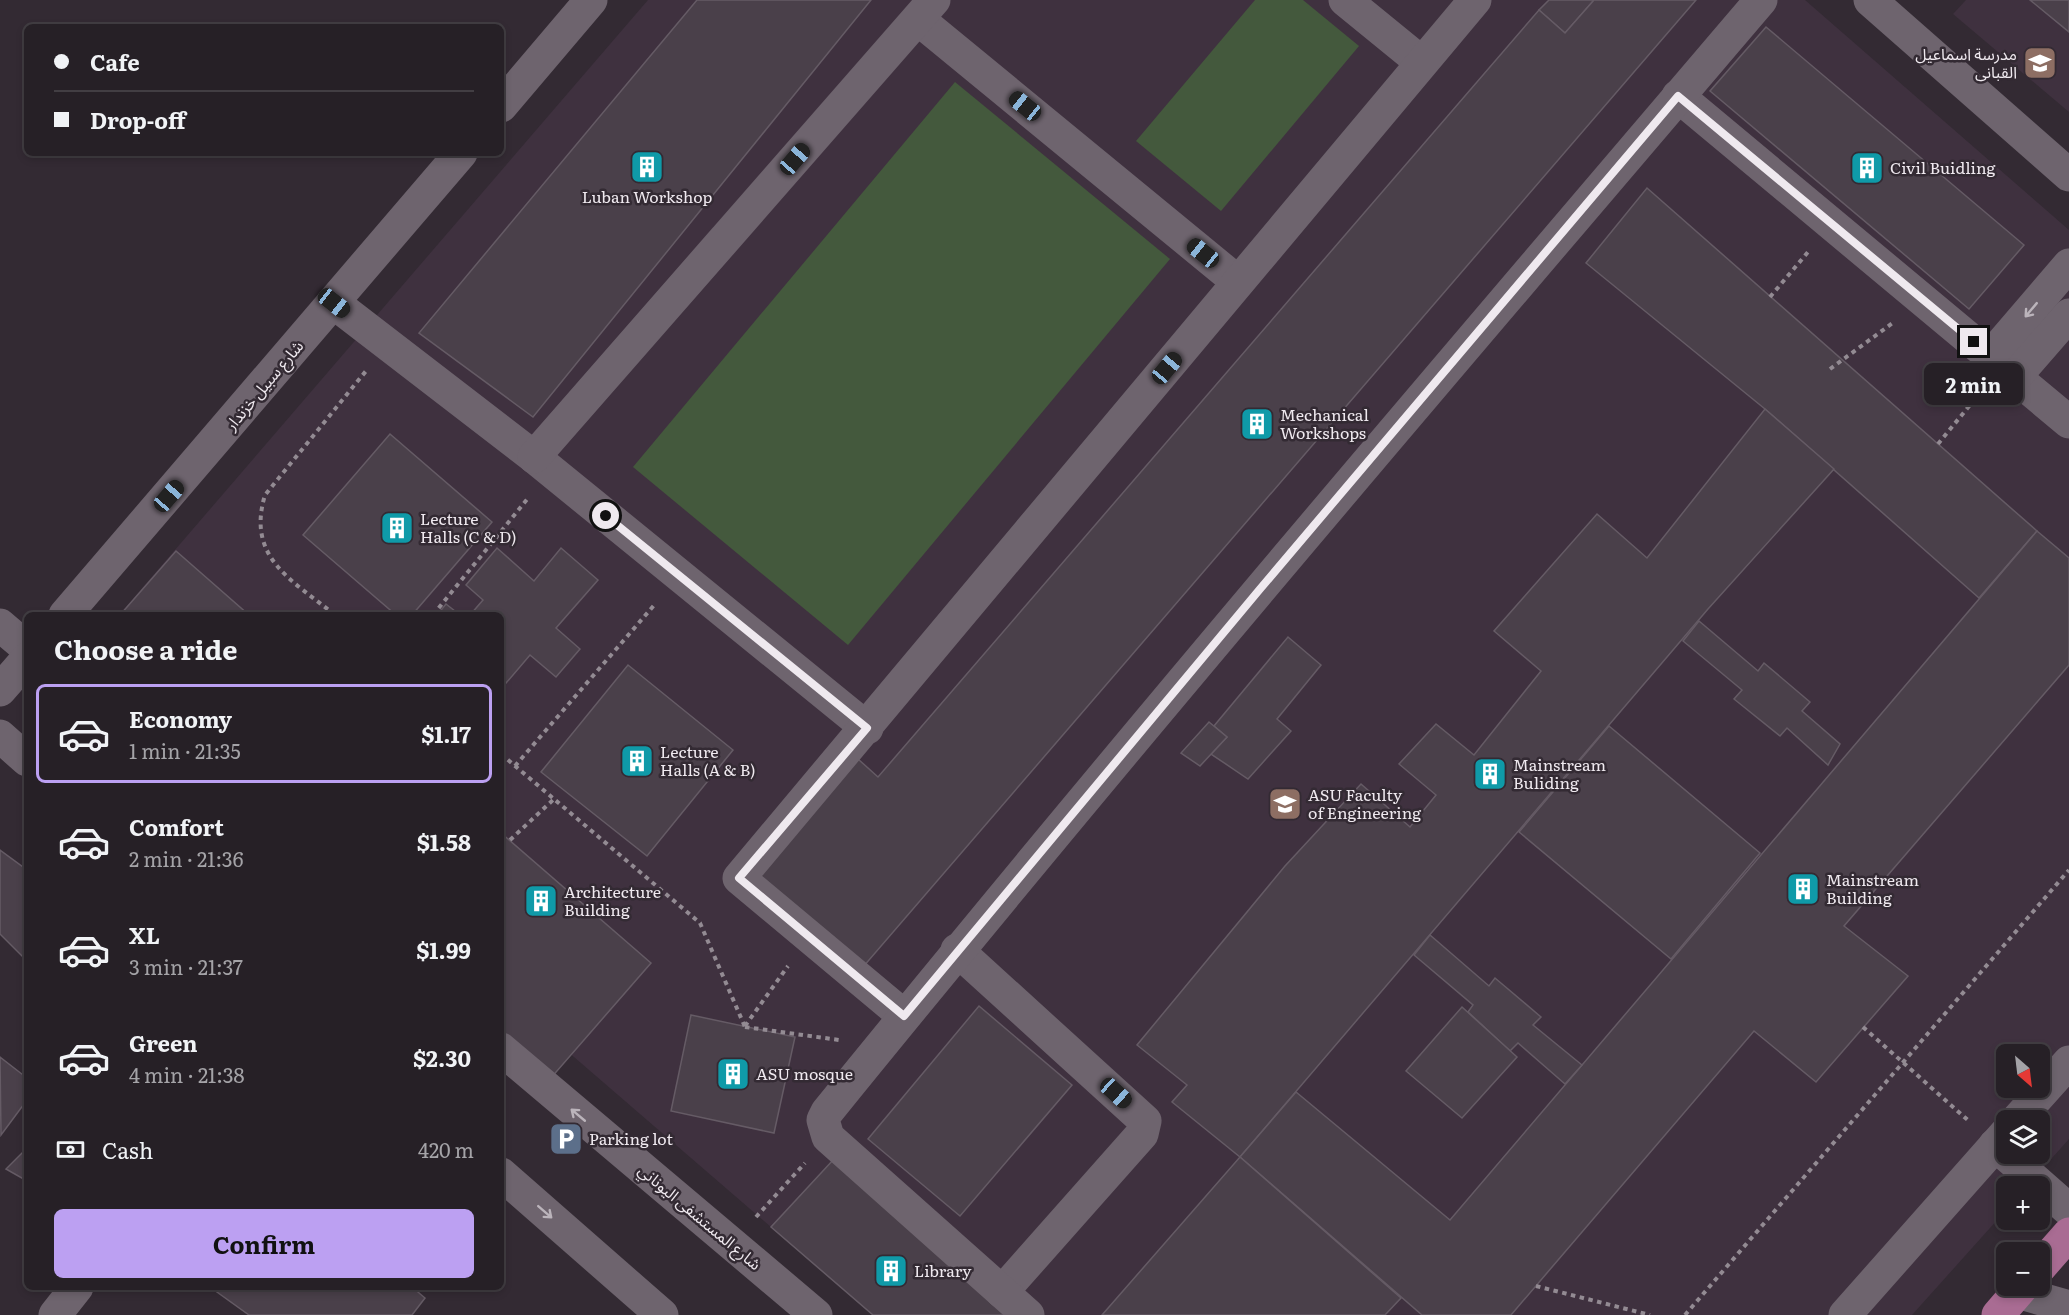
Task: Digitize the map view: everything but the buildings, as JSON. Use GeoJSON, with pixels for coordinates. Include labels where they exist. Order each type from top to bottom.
{"type":"FeatureCollection","features":[{"type":"Feature","properties":{"kind":"main road"},"geometry":{"type":"LineString","coordinates":[[2050,1256],[2069,1234]]}},
{"type":"Feature","properties":{"kind":"street"},"geometry":{"type":"LineString","coordinates":[[504,102],[591,0]]}},
{"type":"Feature","properties":{"kind":"street"},"geometry":{"type":"LineString","coordinates":[[1345,0],[1421,62]]}},
{"type":"Feature","properties":{"kind":"street"},"geometry":{"type":"LineString","coordinates":[[904,1016],[739,878],[1475,0]]}},
{"type":"Feature","properties":{"kind":"street"},"geometry":{"type":"LineString","coordinates":[[1028,1315],[828,1137],[823,1120],[826,1112],[957,950],[1761,0]]}},
{"type":"Feature","properties":{"kind":"street"},"geometry":{"type":"LineString","coordinates":[[1870,0],[2069,175]]}},
{"type":"Feature","properties":{"kind":"street"},"geometry":{"type":"LineString","coordinates":[[543,464],[926,9],[1238,282]]}},
{"type":"Feature","properties":{"kind":"street"},"geometry":{"type":"LineString","coordinates":[[1678,96],[2069,422]]}},
{"type":"Feature","properties":{"kind":"street","name":"شارع سبيل خزندار"},"geometry":{"type":"LineString","coordinates":[[68,612],[458,156]]}},
{"type":"Feature","properties":{"kind":"street"},"geometry":{"type":"LineString","coordinates":[[2003,366],[2069,265]]}},
{"type":"Feature","properties":{"kind":"street"},"geometry":{"type":"LineString","coordinates":[[334,303],[543,464],[867,728]]}},
{"type":"Feature","properties":{"kind":"street"},"geometry":{"type":"LineString","coordinates":[[2003,366],[2069,315]]}},
{"type":"Feature","properties":{"kind":"street"},"geometry":{"type":"LineString","coordinates":[[0,625],[24,645]]}},
{"type":"Feature","properties":{"kind":"street"},"geometry":{"type":"LineString","coordinates":[[0,690],[24,662]]}},
{"type":"Feature","properties":{"kind":"street"},"geometry":{"type":"LineString","coordinates":[[0,736],[24,757]]}},
{"type":"Feature","properties":{"kind":"street"},"geometry":{"type":"LineString","coordinates":[[957,950],[1145,1121],[1142,1134],[1002,1292]]}},
{"type":"Feature","properties":{"kind":"street","name":"شارع المستشفى اليوناني"},"geometry":{"type":"LineString","coordinates":[[504,1052],[816,1315]]}},
{"type":"Feature","properties":{"kind":"street"},"geometry":{"type":"LineString","coordinates":[[2026,1110],[2069,1062]]}},
{"type":"Feature","properties":{"kind":"street"},"geometry":{"type":"LineString","coordinates":[[1845,1315],[1996,1144]]}},
{"type":"Feature","properties":{"kind":"street"},"geometry":{"type":"LineString","coordinates":[[2026,1164],[2069,1210]]}},
{"type":"Feature","properties":{"kind":"street"},"geometry":{"type":"LineString","coordinates":[[504,1177],[662,1315]]}},
{"type":"Feature","properties":{"kind":"street"},"geometry":{"type":"LineString","coordinates":[[55,1315],[75,1290]]}},
{"type":"Feature","properties":{"kind":"street"},"geometry":{"type":"LineString","coordinates":[[2013,1298],[2069,1307]]}},
{"type":"Feature","properties":{"kind":"path"},"geometry":{"type":"LineString","coordinates":[[1770,297],[1832,224]]}},
{"type":"Feature","properties":{"kind":"path"},"geometry":{"type":"LineString","coordinates":[[1830,369],[1924,300]]}},
{"type":"Feature","properties":{"kind":"path"},"geometry":{"type":"LineString","coordinates":[[331,612],[282,571],[268,555],[260,536],[259,515],[265,495],[388,345]]}},
{"type":"Feature","properties":{"kind":"path"},"geometry":{"type":"LineString","coordinates":[[1938,444],[2003,366]]}},
{"type":"Feature","properties":{"kind":"path"},"geometry":{"type":"LineString","coordinates":[[435,612],[543,464]]}},
{"type":"Feature","properties":{"kind":"path"},"geometry":{"type":"LineString","coordinates":[[515,766],[680,575]]}},
{"type":"Feature","properties":{"kind":"path"},"geometry":{"type":"LineString","coordinates":[[504,757],[700,922],[745,1027]]}},
{"type":"Feature","properties":{"kind":"path"},"geometry":{"type":"LineString","coordinates":[[510,840],[554,799]]}},
{"type":"Feature","properties":{"kind":"path"},"geometry":{"type":"LineString","coordinates":[[1685,1315],[2069,870]]}},
{"type":"Feature","properties":{"kind":"path"},"geometry":{"type":"LineString","coordinates":[[745,1027],[809,937]]}},
{"type":"Feature","properties":{"kind":"path"},"geometry":{"type":"LineString","coordinates":[[745,1027],[880,1046]]}},
{"type":"Feature","properties":{"kind":"path"},"geometry":{"type":"LineString","coordinates":[[1863,1028],[1996,1134]]}},
{"type":"Feature","properties":{"kind":"path"},"geometry":{"type":"LineString","coordinates":[[758,1216],[808,1159]]}},
{"type":"Feature","properties":{"kind":"path"},"geometry":{"type":"LineString","coordinates":[[1536,1286],[1650,1315]]}},
{"type":"Feature","properties":{"kind":"shaded area","name":"ASU Faculty of Engineering"},"geometry":{"type":"Polygon","coordinates":[[[648,0],[1805,0],[2069,230],[2069,1139],[2050,1160],[2050,1110],[1996,1110],[1996,1164],[2047,1164],[2036,1176],[1996,1176],[1996,1221],[1912,1315],[873,1315],[504,997],[504,612],[122,612],[648,0]]]}},
{"type":"Feature","properties":{"kind":"shaded area","name":"مدرسة اسماعيل القبانى"},"geometry":{"type":"Polygon","coordinates":[[[1966,0],[2069,0],[2069,112],[1953,14],[1966,0]]]}},
{"type":"Feature","properties":{"kind":"green space"},"geometry":{"type":"Polygon","coordinates":[[[1255,0],[1303,0],[1359,46],[1221,211],[1136,141],[1255,0]]]}},
{"type":"Feature","properties":{"kind":"green space"},"geometry":{"type":"Polygon","coordinates":[[[955,82],[1170,259],[848,645],[633,467],[955,82]]]}},
{"type":"Feature","properties":{"kind":"place","name":"مدرسة اسماعيل القبانى"},"geometry":{"type":"Point","coordinates":[2040,63]}},
{"type":"Feature","properties":{"kind":"place","name":"Luban Workshop"},"geometry":{"type":"Point","coordinates":[647,167]}},
{"type":"Feature","properties":{"kind":"place","name":"Civil Buidling"},"geometry":{"type":"Point","coordinates":[1867,168]}},
{"type":"Feature","properties":{"kind":"place","name":"Mechanical Workshops"},"geometry":{"type":"Point","coordinates":[1257,424]}},
{"type":"Feature","properties":{"kind":"place","name":"Lecture Halls (C & D)"},"geometry":{"type":"Point","coordinates":[397,528]}},
{"type":"Feature","properties":{"kind":"place","name":"Lecture Halls (A & B)"},"geometry":{"type":"Point","coordinates":[637,761]}},
{"type":"Feature","properties":{"kind":"place","name":"Mainstream Buliding"},"geometry":{"type":"Point","coordinates":[1490,774]}},
{"type":"Feature","properties":{"kind":"place","name":"ASU Faculty of Engineering"},"geometry":{"type":"Point","coordinates":[1285,804]}},
{"type":"Feature","properties":{"kind":"place","name":"Mainstream Building"},"geometry":{"type":"Point","coordinates":[1803,889]}},
{"type":"Feature","properties":{"kind":"place","name":"Architecture Building"},"geometry":{"type":"Point","coordinates":[541,901]}},
{"type":"Feature","properties":{"kind":"place","name":"ASU mosque"},"geometry":{"type":"Point","coordinates":[733,1074]}},
{"type":"Feature","properties":{"kind":"place","name":"Parking lot"},"geometry":{"type":"Point","coordinates":[566,1139]}},
{"type":"Feature","properties":{"kind":"place","name":"Library"},"geometry":{"type":"Point","coordinates":[891,1271]}},
{"type":"Feature","properties":{"kind":"route"},"geometry":{"type":"LineString","coordinates":[[606,516],[867,728],[739,878],[904,1016],[1260,589],[1678,96],[1974,342]]}}]}
